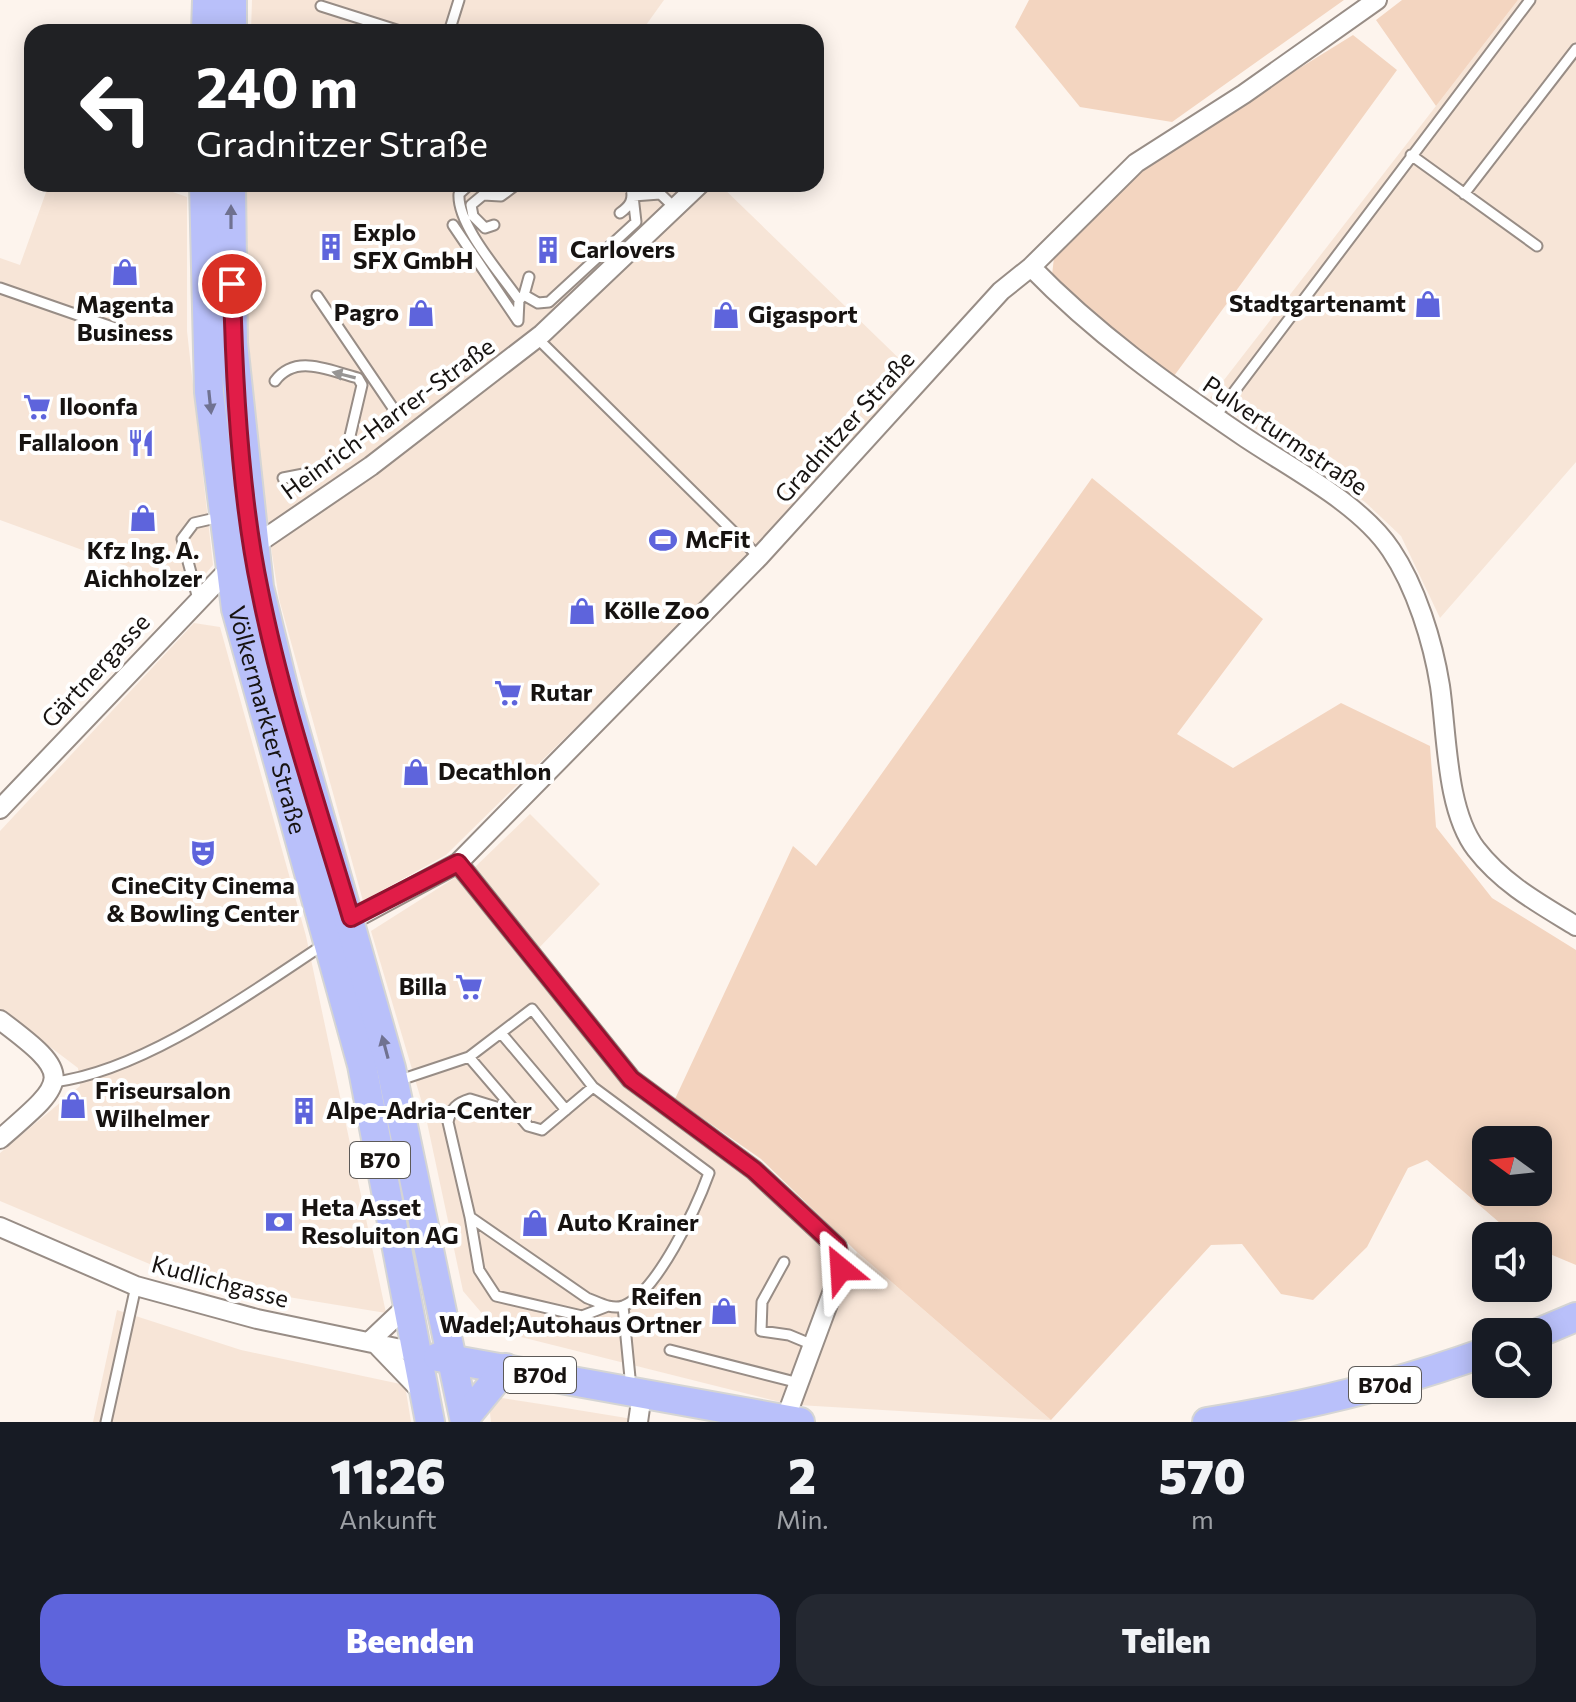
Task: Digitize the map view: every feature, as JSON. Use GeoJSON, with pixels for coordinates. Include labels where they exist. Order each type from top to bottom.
{"type":"FeatureCollection","features":[{"type":"Feature","properties":{"kind":"main road"},"geometry":{"type":"LineString","coordinates":[[206,24],[207,0]]}},
{"type":"Feature","properties":{"kind":"main road"},"geometry":{"type":"LineString","coordinates":[[232,0],[232,24]]}},
{"type":"Feature","properties":{"kind":"main road","name":"Völkermarkter Straße"},"geometry":{"type":"LineString","coordinates":[[205,192],[217,254],[223,516],[230,568],[255,688],[335,928],[394,1082],[465,1420]]}},
{"type":"Feature","properties":{"kind":"main road","name":"Völkermarkter Straße"},"geometry":{"type":"LineString","coordinates":[[217,254],[229,192]]}},
{"type":"Feature","properties":{"kind":"main road","name":"Völkermarkter Straße"},"geometry":{"type":"LineString","coordinates":[[219,343],[253,549],[335,928],[428,1409]]}},
{"type":"Feature","properties":{"kind":"main road"},"geometry":{"type":"LineString","coordinates":[[428,1409],[443,1314]]}},
{"type":"Feature","properties":{"kind":"main road"},"geometry":{"type":"LineString","coordinates":[[443,1314],[500,1367],[465,1420]]}},
{"type":"Feature","properties":{"kind":"main road"},"geometry":{"type":"LineString","coordinates":[[1552,1327],[1576,1317]]}},
{"type":"Feature","properties":{"kind":"main road","name":"B70d"},"geometry":{"type":"LineString","coordinates":[[437,1357],[794,1421]]}},
{"type":"Feature","properties":{"kind":"main road","name":"B70d"},"geometry":{"type":"LineString","coordinates":[[1207,1422],[1273,1416],[1377,1388],[1472,1357]]}},
{"type":"Feature","properties":{"kind":"street","name":"Gradnitzer Straße"},"geometry":{"type":"LineString","coordinates":[[335,928],[458,863],[759,557],[1001,291],[1031,267],[1136,163],[1244,94],[1377,0]]}},
{"type":"Feature","properties":{"kind":"street","name":"Heinrich-Harrer-Straße"},"geometry":{"type":"LineString","coordinates":[[230,568],[371,466],[537,338],[675,208],[687,192]]}},
{"type":"Feature","properties":{"kind":"street","name":"Pulverturmstraße"},"geometry":{"type":"LineString","coordinates":[[1031,267],[1076,313],[1215,417],[1359,515],[1391,550],[1419,607],[1439,681],[1456,809],[1474,848],[1509,884],[1576,926]]}},
{"type":"Feature","properties":{"kind":"street","name":"Gärtnergasse"},"geometry":{"type":"LineString","coordinates":[[0,809],[230,568]]}},
{"type":"Feature","properties":{"kind":"street"},"geometry":{"type":"LineString","coordinates":[[458,863],[631,1079],[754,1170],[837,1247],[841,1269],[799,1383],[794,1421]]}},
{"type":"Feature","properties":{"kind":"street"},"geometry":{"type":"LineString","coordinates":[[0,1020],[44,1052],[53,1065],[54,1082],[46,1100],[0,1139]]}},
{"type":"Feature","properties":{"kind":"street","name":"Kudlichgasse"},"geometry":{"type":"LineString","coordinates":[[0,1227],[136,1286],[257,1319],[437,1357]]}},
{"type":"Feature","properties":{"kind":"street"},"geometry":{"type":"LineString","coordinates":[[408,1305],[372,1342],[428,1409]]}},
{"type":"Feature","properties":{"kind":"street"},"geometry":{"type":"LineString","coordinates":[[637,1393],[638,1422]]}},
{"type":"Feature","properties":{"kind":"lane"},"geometry":{"type":"LineString","coordinates":[[452,24],[459,0]]}},
{"type":"Feature","properties":{"kind":"lane"},"geometry":{"type":"LineString","coordinates":[[1215,417],[1530,0]]}},
{"type":"Feature","properties":{"kind":"lane"},"geometry":{"type":"LineString","coordinates":[[321,6],[378,24]]}},
{"type":"Feature","properties":{"kind":"lane"},"geometry":{"type":"LineString","coordinates":[[1464,194],[1576,49]]}},
{"type":"Feature","properties":{"kind":"lane"},"geometry":{"type":"LineString","coordinates":[[1411,155],[1537,246]]}},
{"type":"Feature","properties":{"kind":"lane"},"geometry":{"type":"LineString","coordinates":[[461,192],[462,213],[522,297],[538,303],[549,302],[636,222],[632,192]]}},
{"type":"Feature","properties":{"kind":"lane"},"geometry":{"type":"LineString","coordinates":[[487,192],[490,196]]}},
{"type":"Feature","properties":{"kind":"lane"},"geometry":{"type":"LineString","coordinates":[[494,225],[485,228],[479,224],[471,205],[476,198],[501,196],[506,192]]}},
{"type":"Feature","properties":{"kind":"lane"},"geometry":{"type":"LineString","coordinates":[[633,196],[660,194],[675,208]]}},
{"type":"Feature","properties":{"kind":"lane"},"geometry":{"type":"LineString","coordinates":[[620,213],[629,206],[633,196]]}},
{"type":"Feature","properties":{"kind":"lane"},"geometry":{"type":"LineString","coordinates":[[453,225],[518,321],[529,277]]}},
{"type":"Feature","properties":{"kind":"lane"},"geometry":{"type":"LineString","coordinates":[[0,288],[115,328],[122,337]]}},
{"type":"Feature","properties":{"kind":"lane"},"geometry":{"type":"LineString","coordinates":[[317,296],[393,408]]}},
{"type":"Feature","properties":{"kind":"lane"},"geometry":{"type":"LineString","coordinates":[[537,338],[759,557]]}},
{"type":"Feature","properties":{"kind":"lane"},"geometry":{"type":"LineString","coordinates":[[275,381],[283,370],[299,363],[358,378],[362,385],[346,453],[324,470],[283,478]]}},
{"type":"Feature","properties":{"kind":"lane"},"geometry":{"type":"LineString","coordinates":[[198,600],[182,539],[194,523],[223,516]]}},
{"type":"Feature","properties":{"kind":"lane"},"geometry":{"type":"LineString","coordinates":[[54,1082],[87,1078],[120,1066],[233,1003],[335,928]]}},
{"type":"Feature","properties":{"kind":"lane"},"geometry":{"type":"LineString","coordinates":[[394,1082],[469,1057],[532,1009],[593,1087],[709,1173],[697,1206],[673,1249],[648,1284],[623,1306],[608,1306],[587,1298],[470,1217]]}},
{"type":"Feature","properties":{"kind":"lane"},"geometry":{"type":"LineString","coordinates":[[501,1033],[566,1110]]}},
{"type":"Feature","properties":{"kind":"lane"},"geometry":{"type":"LineString","coordinates":[[469,1057],[528,1126],[542,1130],[593,1087]]}},
{"type":"Feature","properties":{"kind":"lane"},"geometry":{"type":"LineString","coordinates":[[516,1113],[470,1099],[454,1106],[450,1113],[448,1122],[479,1270],[496,1296],[582,1316],[608,1306]]}},
{"type":"Feature","properties":{"kind":"lane"},"geometry":{"type":"LineString","coordinates":[[784,1262],[762,1302],[761,1331],[789,1335],[813,1345]]}},
{"type":"Feature","properties":{"kind":"lane"},"geometry":{"type":"LineString","coordinates":[[106,1422],[136,1286]]}},
{"type":"Feature","properties":{"kind":"lane"},"geometry":{"type":"LineString","coordinates":[[623,1306],[637,1393]]}},
{"type":"Feature","properties":{"kind":"lane"},"geometry":{"type":"LineString","coordinates":[[670,1350],[799,1383]]}},
{"type":"Feature","properties":{"kind":"shaded area"},"geometry":{"type":"Polygon","coordinates":[[[252,0],[664,0],[647,24],[251,24],[252,0]]]}},
{"type":"Feature","properties":{"kind":"shaded area"},"geometry":{"type":"Polygon","coordinates":[[[1029,0],[1344,0],[1172,122],[1080,107],[1015,27],[1029,0]]]}},
{"type":"Feature","properties":{"kind":"shaded area"},"geometry":{"type":"Polygon","coordinates":[[[1402,0],[1518,0],[1436,106],[1376,20],[1402,0]]]}},
{"type":"Feature","properties":{"kind":"shaded area"},"geometry":{"type":"Polygon","coordinates":[[[1518,0],[1576,0],[1576,462],[1440,618],[1401,536],[1365,502],[1210,398],[1518,0]]]}},
{"type":"Feature","properties":{"kind":"shaded area"},"geometry":{"type":"Polygon","coordinates":[[[1353,35],[1397,70],[1174,376],[1089,312],[1052,275],[1055,249],[1143,165],[1353,35]]]}},
{"type":"Feature","properties":{"kind":"shaded area"},"geometry":{"type":"Polygon","coordinates":[[[46,192],[173,192],[187,197],[187,331],[213,565],[192,590],[0,520],[0,258],[20,265],[46,192]]]}},
{"type":"Feature","properties":{"kind":"shaded area"},"geometry":{"type":"Polygon","coordinates":[[[245,192],[727,192],[912,371],[762,544],[446,855],[363,901],[279,599],[264,502],[248,333],[245,192]]]}},
{"type":"Feature","properties":{"kind":"shaded area"},"geometry":{"type":"Polygon","coordinates":[[[1092,478],[1263,619],[1177,734],[1233,768],[1341,703],[1430,746],[1436,827],[1492,898],[1576,950],[1576,1265],[1552,1255],[1552,1222],[1499,1222],[1480,1206],[1552,1206],[1552,1126],[1472,1126],[1472,1199],[1427,1160],[1408,1168],[1367,1247],[1313,1300],[1281,1294],[1242,1244],[1211,1245],[1051,1420],[857,1252],[761,1159],[675,1099],[793,846],[816,866],[1092,478]]]}},
{"type":"Feature","properties":{"kind":"shaded area"},"geometry":{"type":"Polygon","coordinates":[[[194,623],[220,627],[306,936],[386,1313],[276,1295],[171,1273],[0,1201],[0,1153],[80,1086],[78,1068],[0,1009],[0,831],[194,623]]]}},
{"type":"Feature","properties":{"kind":"shaded area"},"geometry":{"type":"Polygon","coordinates":[[[530,814],[600,884],[538,949],[474,868],[530,814]]]}},
{"type":"Feature","properties":{"kind":"shaded area"},"geometry":{"type":"Polygon","coordinates":[[[456,877],[625,1087],[739,1170],[828,1250],[833,1268],[780,1402],[497,1331],[463,1291],[425,1113],[371,931],[456,877]]]}},
{"type":"Feature","properties":{"kind":"shaded area"},"geometry":{"type":"Polygon","coordinates":[[[857,1252],[1051,1420],[798,1405],[857,1252]]]}},
{"type":"Feature","properties":{"kind":"shaded area"},"geometry":{"type":"Polygon","coordinates":[[[117,1310],[241,1350],[405,1385],[411,1422],[93,1422],[117,1310]]]}},
{"type":"Feature","properties":{"kind":"shaded area"},"geometry":{"type":"Polygon","coordinates":[[[488,1396],[547,1405],[651,1422],[491,1422],[488,1396]]]}},
{"type":"Feature","properties":{"kind":"place","name":"Explo SFX GmbH"},"geometry":{"type":"Point","coordinates":[331,247]}},
{"type":"Feature","properties":{"kind":"place","name":"Carlovers"},"geometry":{"type":"Point","coordinates":[548,250]}},
{"type":"Feature","properties":{"kind":"place","name":"Magenta Business"},"geometry":{"type":"Point","coordinates":[125,272]}},
{"type":"Feature","properties":{"kind":"place","name":"Stadtgartenamt"},"geometry":{"type":"Point","coordinates":[1428,304]}},
{"type":"Feature","properties":{"kind":"place","name":"Pagro"},"geometry":{"type":"Point","coordinates":[421,313]}},
{"type":"Feature","properties":{"kind":"place","name":"Gigasport"},"geometry":{"type":"Point","coordinates":[726,315]}},
{"type":"Feature","properties":{"kind":"place","name":"Iloonfa"},"geometry":{"type":"Point","coordinates":[37,407]}},
{"type":"Feature","properties":{"kind":"place","name":"Fallaloon"},"geometry":{"type":"Point","coordinates":[141,443]}},
{"type":"Feature","properties":{"kind":"place","name":"Kfz Ing. A. Aichholzer"},"geometry":{"type":"Point","coordinates":[143,518]}},
{"type":"Feature","properties":{"kind":"place","name":"McFit"},"geometry":{"type":"Point","coordinates":[663,540]}},
{"type":"Feature","properties":{"kind":"place","name":"Kölle Zoo"},"geometry":{"type":"Point","coordinates":[582,611]}},
{"type":"Feature","properties":{"kind":"place","name":"Rutar"},"geometry":{"type":"Point","coordinates":[508,693]}},
{"type":"Feature","properties":{"kind":"place","name":"Decathlon"},"geometry":{"type":"Point","coordinates":[416,772]}},
{"type":"Feature","properties":{"kind":"place","name":"CineCity Cinema & Bowling Center"},"geometry":{"type":"Point","coordinates":[203,853]}},
{"type":"Feature","properties":{"kind":"place","name":"Billa"},"geometry":{"type":"Point","coordinates":[469,987]}},
{"type":"Feature","properties":{"kind":"place","name":"Friseursalon Wilhelmer"},"geometry":{"type":"Point","coordinates":[73,1105]}},
{"type":"Feature","properties":{"kind":"place","name":"Alpe-Adria-Center"},"geometry":{"type":"Point","coordinates":[304,1111]}},
{"type":"Feature","properties":{"kind":"place","name":"Heta Asset Resoluiton AG"},"geometry":{"type":"Point","coordinates":[279,1222]}},
{"type":"Feature","properties":{"kind":"place","name":"Auto Krainer"},"geometry":{"type":"Point","coordinates":[535,1223]}},
{"type":"Feature","properties":{"kind":"place","name":"Reifen Wadel;Autohaus Ortner"},"geometry":{"type":"Point","coordinates":[724,1311]}},
{"type":"Feature","properties":{"kind":"route"},"geometry":{"type":"LineString","coordinates":[[232,284],[240,426],[259,587],[286,698],[351,918],[458,863],[631,1079],[754,1170],[837,1247],[841,1269]]}}]}
